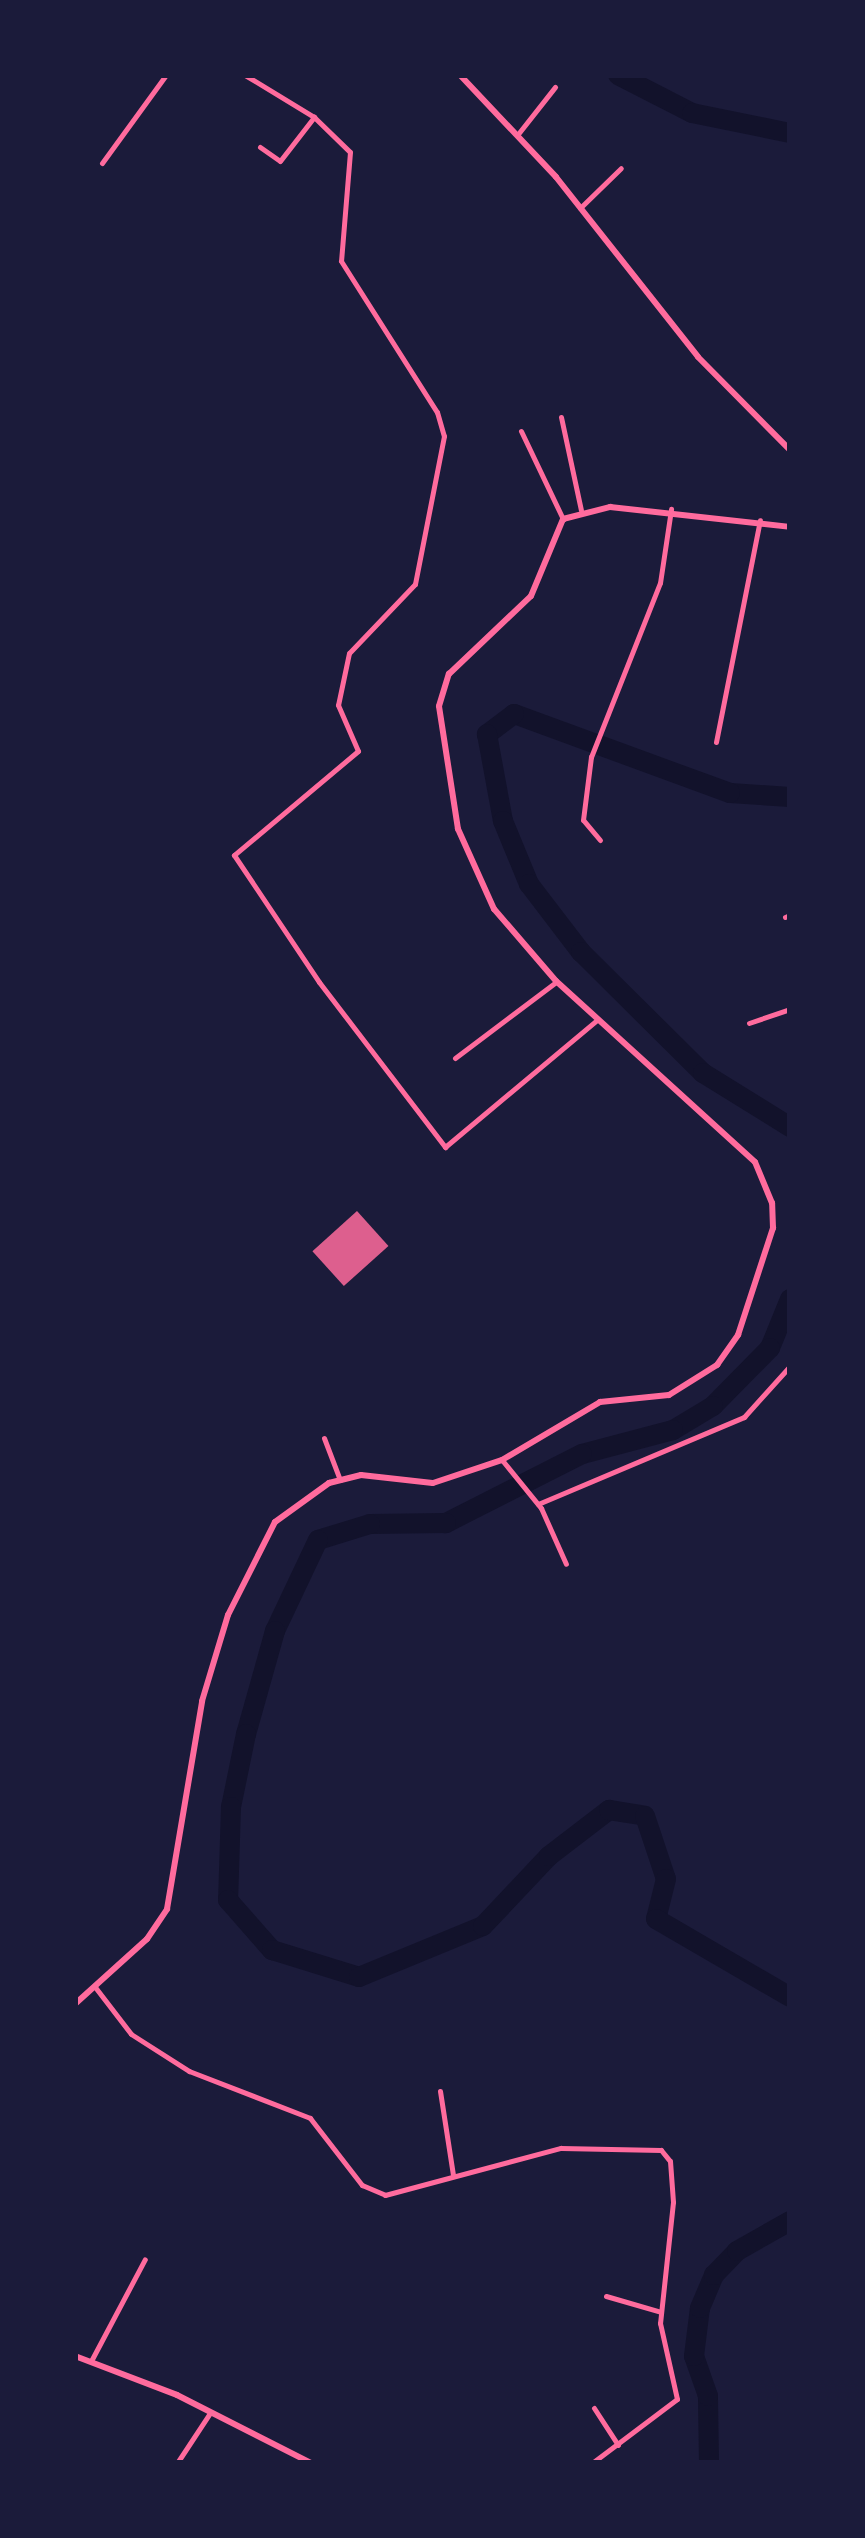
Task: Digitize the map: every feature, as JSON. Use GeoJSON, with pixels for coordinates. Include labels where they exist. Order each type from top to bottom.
{"type":"FeatureCollection","features":[{"type":"Feature","properties":{"kind":"main road"},"geometry":{"type":"LineString","coordinates":[[460,75],[518,134],[698,357],[790,450]]}},
{"type":"Feature","properties":{"kind":"main road"},"geometry":{"type":"LineString","coordinates":[[75,2004],[147,1939],[167,1909],[202,1701],[253,1560],[275,1522],[298,1500],[340,1480],[384,1475],[432,1484],[504,1463],[578,1411],[622,1398],[669,1395],[717,1364],[738,1335],[773,1228],[772,1202],[754,1162],[556,981],[494,909],[465,854],[448,785],[439,706],[450,674],[531,596],[563,519],[581,510],[671,510],[790,527]]}},
{"type":"Feature","properties":{"kind":"main road"},"geometry":{"type":"LineString","coordinates":[[75,2356],[210,2413],[312,2463]]}},
{"type":"Feature","properties":{"kind":"street"},"geometry":{"type":"LineString","coordinates":[[102,163],[166,75]]}},
{"type":"Feature","properties":{"kind":"street"},"geometry":{"type":"LineString","coordinates":[[244,75],[314,116],[350,152],[342,261],[438,412],[444,436],[415,584],[348,653],[338,705],[358,751],[234,856],[308,967],[445,1147],[598,1020]]}},
{"type":"Feature","properties":{"kind":"street"},"geometry":{"type":"LineString","coordinates":[[518,134],[554,87]]}},
{"type":"Feature","properties":{"kind":"street"},"geometry":{"type":"LineString","coordinates":[[260,147],[280,160],[314,116]]}},
{"type":"Feature","properties":{"kind":"street"},"geometry":{"type":"LineString","coordinates":[[580,208],[621,168]]}},
{"type":"Feature","properties":{"kind":"street"},"geometry":{"type":"LineString","coordinates":[[561,416],[581,510]]}},
{"type":"Feature","properties":{"kind":"street"},"geometry":{"type":"LineString","coordinates":[[521,431],[563,519]]}},
{"type":"Feature","properties":{"kind":"street"},"geometry":{"type":"LineString","coordinates":[[600,840],[583,820],[591,757],[660,582],[671,510]]}},
{"type":"Feature","properties":{"kind":"street"},"geometry":{"type":"LineString","coordinates":[[716,742],[760,520]]}},
{"type":"Feature","properties":{"kind":"street"},"geometry":{"type":"LineString","coordinates":[[455,1058],[556,981]]}},
{"type":"Feature","properties":{"kind":"street"},"geometry":{"type":"LineString","coordinates":[[749,1023],[790,1009]]}},
{"type":"Feature","properties":{"kind":"street"},"geometry":{"type":"LineString","coordinates":[[538,1504],[744,1418],[790,1366]]}},
{"type":"Feature","properties":{"kind":"street"},"geometry":{"type":"LineString","coordinates":[[324,1438],[340,1480]]}},
{"type":"Feature","properties":{"kind":"street"},"geometry":{"type":"LineString","coordinates":[[504,1463],[538,1504],[566,1564]]}},
{"type":"Feature","properties":{"kind":"street"},"geometry":{"type":"LineString","coordinates":[[95,1987],[131,2034],[189,2072],[310,2118],[362,2185],[384,2195],[562,2148],[661,2150],[670,2161],[673,2202],[662,2312],[675,2407],[592,2463]]}},
{"type":"Feature","properties":{"kind":"street"},"geometry":{"type":"LineString","coordinates":[[440,2091],[452,2175]]}},
{"type":"Feature","properties":{"kind":"street"},"geometry":{"type":"LineString","coordinates":[[91,2361],[145,2259]]}},
{"type":"Feature","properties":{"kind":"street"},"geometry":{"type":"LineString","coordinates":[[606,2296],[662,2312]]}},
{"type":"Feature","properties":{"kind":"street"},"geometry":{"type":"LineString","coordinates":[[594,2408],[618,2444]]}},
{"type":"Feature","properties":{"kind":"street"},"geometry":{"type":"LineString","coordinates":[[177,2463],[210,2413]]}},
{"type":"Feature","properties":{"kind":"building"},"geometry":{"type":"Polygon","coordinates":[[[357,1211],[388,1246],[344,1286],[312,1251],[357,1211]]]}},
{"type":"Feature","properties":{"kind":"waterway"},"geometry":{"type":"LineString","coordinates":[[618,75],[692,113],[790,133]]}},
{"type":"Feature","properties":{"kind":"waterway"},"geometry":{"type":"LineString","coordinates":[[790,797],[730,793],[514,714],[487,734],[503,821],[529,884],[581,952],[703,1073],[790,1127]]}},
{"type":"Feature","properties":{"kind":"waterway"},"geometry":{"type":"LineString","coordinates":[[790,1299],[770,1348],[713,1406],[673,1430],[582,1454],[446,1523],[370,1524],[318,1540],[275,1631],[246,1734],[231,1807],[228,1900],[272,1950],[359,1977],[483,1926],[549,1856],[609,1810],[645,1816],[666,1879],[656,1919],[790,1997]]}},
{"type":"Feature","properties":{"kind":"waterway"},"geometry":{"type":"LineString","coordinates":[[709,2463],[708,2396],[694,2356],[700,2308],[714,2275],[737,2251],[790,2221]]}}]}
